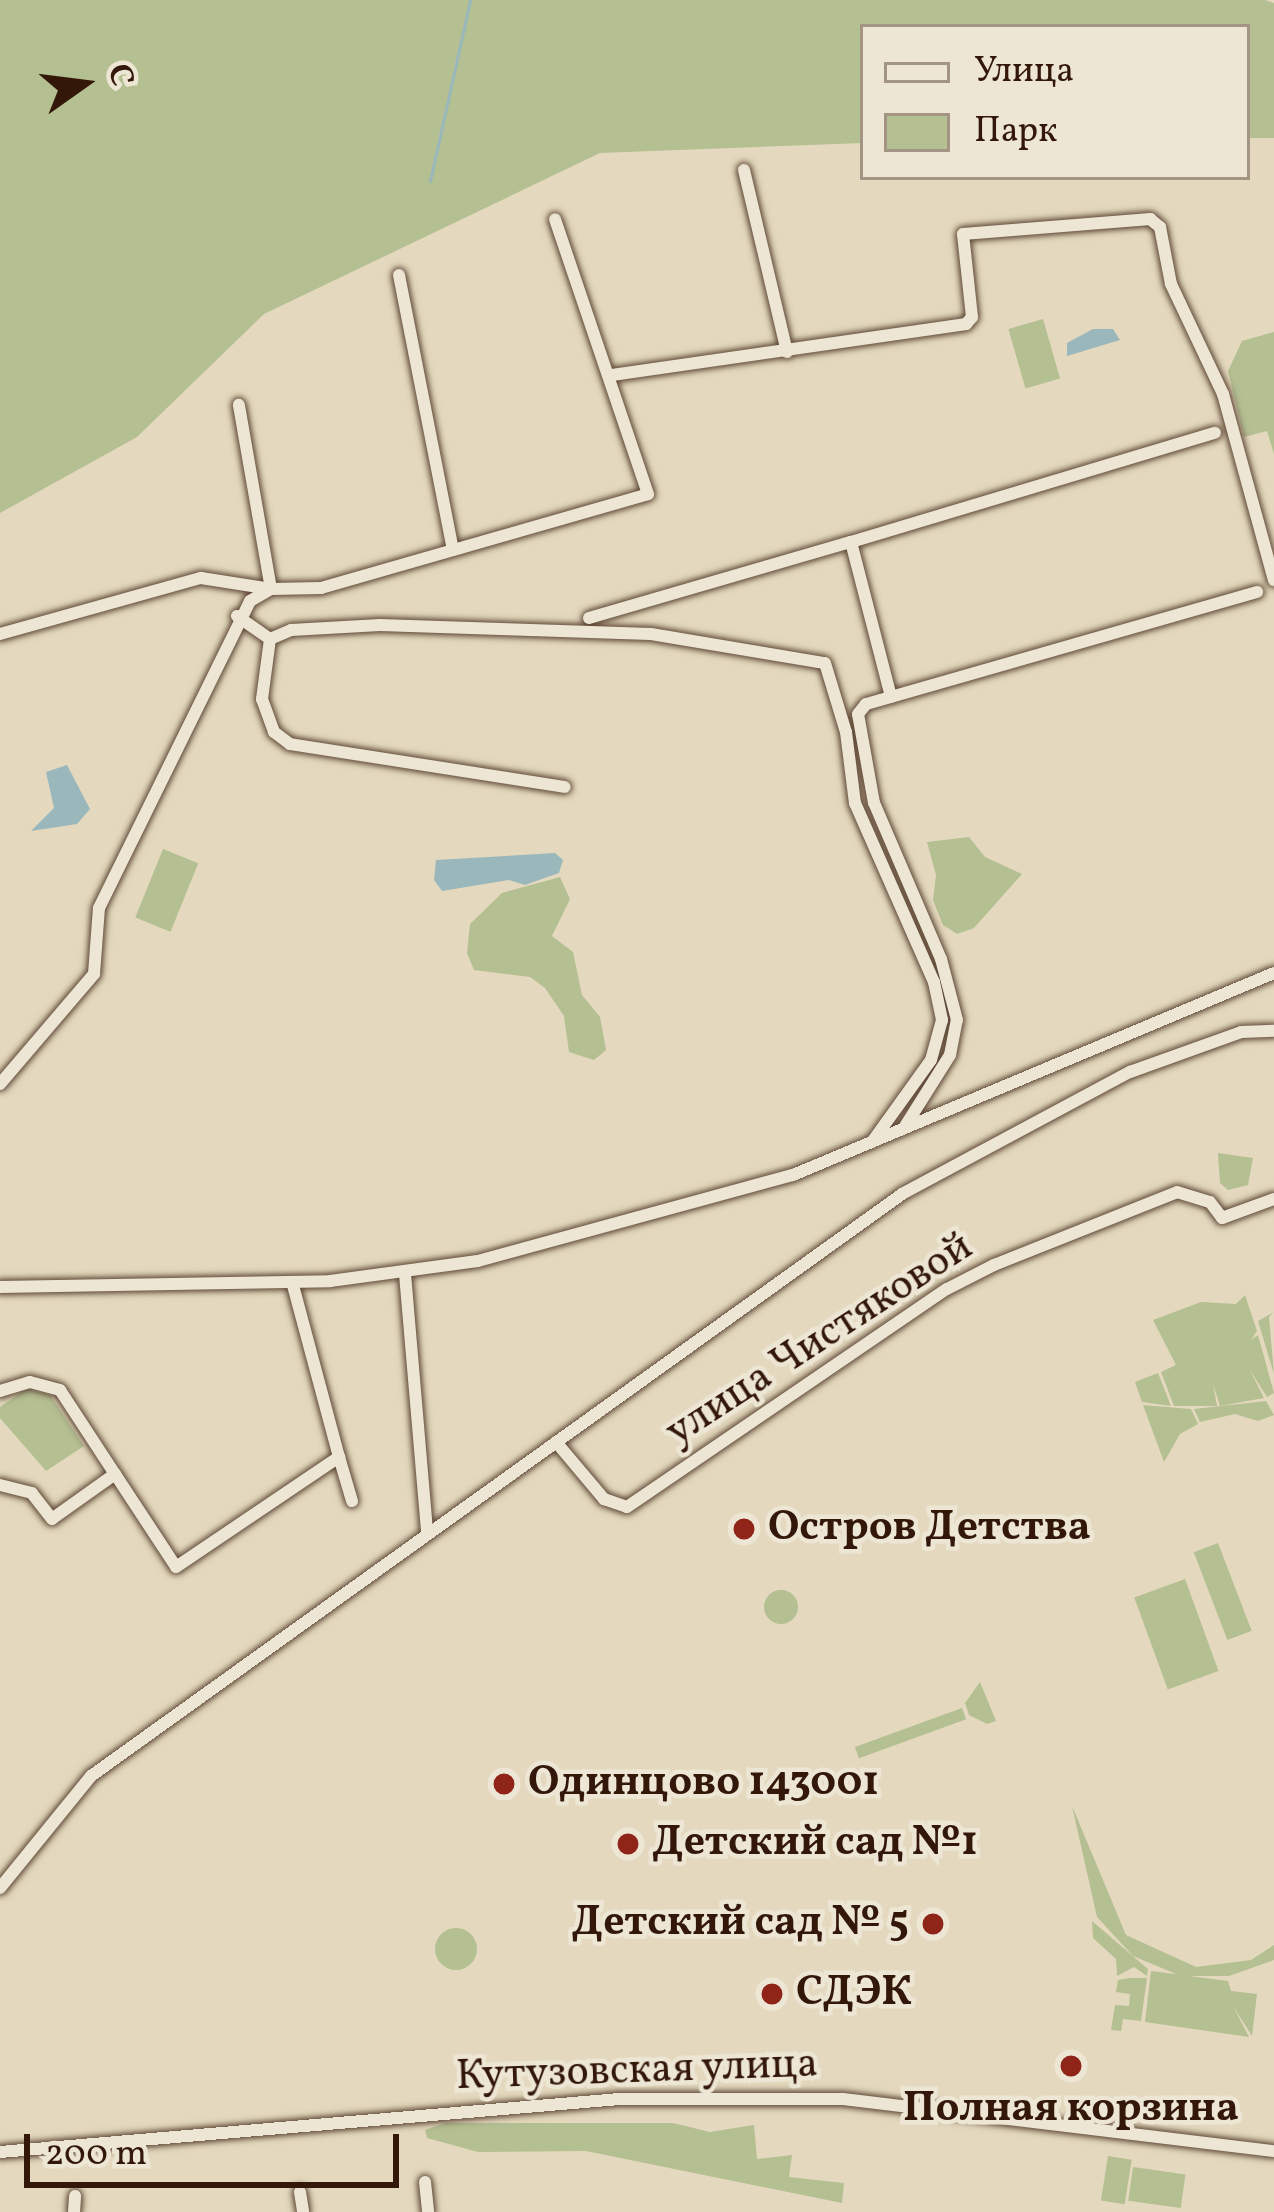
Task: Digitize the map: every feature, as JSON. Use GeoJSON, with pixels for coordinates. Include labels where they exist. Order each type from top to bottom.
{"type":"FeatureCollection","features":[{"type":"Feature","properties":{"kind":"street"},"geometry":{"type":"LineString","coordinates":[[744,170],[788,352]]}},
{"type":"Feature","properties":{"kind":"street"},"geometry":{"type":"LineString","coordinates":[[0,634],[201,578],[271,589],[321,588],[648,494],[556,219]]}},
{"type":"Feature","properties":{"kind":"street"},"geometry":{"type":"LineString","coordinates":[[612,376],[966,324],[972,317],[963,234],[1150,219],[1160,226],[1171,284],[1223,394],[1274,580]]}},
{"type":"Feature","properties":{"kind":"street"},"geometry":{"type":"LineString","coordinates":[[399,275],[453,550]]}},
{"type":"Feature","properties":{"kind":"street"},"geometry":{"type":"LineString","coordinates":[[239,405],[271,589]]}},
{"type":"Feature","properties":{"kind":"street"},"geometry":{"type":"LineString","coordinates":[[590,618],[1215,433]]}},
{"type":"Feature","properties":{"kind":"street"},"geometry":{"type":"LineString","coordinates":[[851,542],[891,697]]}},
{"type":"Feature","properties":{"kind":"street"},"geometry":{"type":"LineString","coordinates":[[0,1084],[94,974],[99,908],[237,616],[271,589]]}},
{"type":"Feature","properties":{"kind":"street"},"geometry":{"type":"LineString","coordinates":[[904,1129],[950,1055],[957,1020],[941,959],[874,803],[858,714],[891,697],[1257,592]]}},
{"type":"Feature","properties":{"kind":"street"},"geometry":{"type":"LineString","coordinates":[[237,616],[270,639]]}},
{"type":"Feature","properties":{"kind":"street"},"geometry":{"type":"LineString","coordinates":[[270,639],[291,630],[380,625],[607,632],[825,663],[846,731],[855,803],[934,982],[943,1020],[932,1060],[872,1143]]}},
{"type":"Feature","properties":{"kind":"street"},"geometry":{"type":"LineString","coordinates":[[270,639],[262,699],[274,732],[290,744],[565,788]]}},
{"type":"Feature","properties":{"kind":"street"},"geometry":{"type":"LineString","coordinates":[[0,1287],[292,1282],[405,1274],[478,1262],[793,1175],[1274,974]]}},
{"type":"Feature","properties":{"kind":"street"},"geometry":{"type":"LineString","coordinates":[[0,1888],[38,1831],[92,1776],[469,1502],[966,1156],[1130,1072],[1241,1032],[1274,1031]]}},
{"type":"Feature","properties":{"kind":"street","name":"улица Чистяковой"},"geometry":{"type":"LineString","coordinates":[[556,1442],[604,1499],[627,1507],[947,1289],[994,1265],[1177,1192],[1210,1202],[1222,1218],[1274,1199]]}},
{"type":"Feature","properties":{"kind":"street"},"geometry":{"type":"LineString","coordinates":[[405,1274],[427,1532]]}},
{"type":"Feature","properties":{"kind":"street"},"geometry":{"type":"LineString","coordinates":[[292,1282],[352,1501]]}},
{"type":"Feature","properties":{"kind":"street"},"geometry":{"type":"LineString","coordinates":[[0,1391],[30,1382],[60,1390],[176,1567],[339,1457]]}},
{"type":"Feature","properties":{"kind":"street"},"geometry":{"type":"LineString","coordinates":[[0,1484],[32,1492],[52,1519],[115,1474]]}},
{"type":"Feature","properties":{"kind":"street","name":"Кутузовская улица"},"geometry":{"type":"LineString","coordinates":[[0,2152],[620,2099],[843,2099],[1274,2151]]}},
{"type":"Feature","properties":{"kind":"street"},"geometry":{"type":"LineString","coordinates":[[425,2182],[428,2212]]}},
{"type":"Feature","properties":{"kind":"street"},"geometry":{"type":"LineString","coordinates":[[300,2192],[303,2212]]}},
{"type":"Feature","properties":{"kind":"street"},"geometry":{"type":"LineString","coordinates":[[74,2212],[75,2196]]}},
{"type":"Feature","properties":{"kind":"green space"},"geometry":{"type":"Polygon","coordinates":[[[0,0],[1274,3],[1274,138],[1250,138],[1250,24],[860,24],[860,143],[600,153],[264,314],[137,437],[0,513],[0,0]]]}},
{"type":"Feature","properties":{"kind":"green space"},"geometry":{"type":"Polygon","coordinates":[[[1043,319],[1060,379],[1025,389],[1008,329],[1043,319]]]}},
{"type":"Feature","properties":{"kind":"green space"},"geometry":{"type":"Polygon","coordinates":[[[1274,332],[1274,454],[1267,431],[1244,437],[1228,371],[1242,341],[1274,332]]]}},
{"type":"Feature","properties":{"kind":"green space"},"geometry":{"type":"Polygon","coordinates":[[[969,837],[985,857],[1022,874],[974,928],[957,934],[943,925],[933,900],[936,875],[927,842],[969,837]]]}},
{"type":"Feature","properties":{"kind":"green space"},"geometry":{"type":"Polygon","coordinates":[[[163,849],[198,863],[171,932],[135,918],[163,849]]]}},
{"type":"Feature","properties":{"kind":"green space"},"geometry":{"type":"Polygon","coordinates":[[[560,877],[570,899],[552,936],[573,952],[582,995],[600,1017],[606,1050],[594,1060],[569,1052],[564,1016],[545,988],[530,977],[474,970],[467,953],[470,924],[502,893],[560,877]]]}},
{"type":"Feature","properties":{"kind":"green space"},"geometry":{"type":"Polygon","coordinates":[[[1218,1153],[1253,1158],[1248,1185],[1228,1190],[1220,1183],[1218,1153]]]}},
{"type":"Feature","properties":{"kind":"green space"},"geometry":{"type":"Polygon","coordinates":[[[1245,1295],[1257,1331],[1251,1340],[1258,1335],[1274,1393],[1267,1397],[1250,1370],[1264,1398],[1220,1406],[1213,1384],[1217,1406],[1174,1406],[1161,1372],[1176,1365],[1153,1320],[1201,1302],[1236,1304],[1245,1295]]]}},
{"type":"Feature","properties":{"kind":"green space"},"geometry":{"type":"Polygon","coordinates":[[[1274,1312],[1269,1317],[1274,1374],[1258,1321],[1274,1312]]]}},
{"type":"Feature","properties":{"kind":"green space"},"geometry":{"type":"Polygon","coordinates":[[[1158,1373],[1171,1406],[1142,1402],[1135,1382],[1158,1373]]]}},
{"type":"Feature","properties":{"kind":"green space"},"geometry":{"type":"Polygon","coordinates":[[[26,1389],[50,1395],[84,1446],[46,1471],[0,1418],[0,1407],[26,1389]]]}},
{"type":"Feature","properties":{"kind":"green space"},"geometry":{"type":"Polygon","coordinates":[[[1266,1401],[1274,1415],[1258,1421],[1235,1414],[1200,1422],[1194,1409],[1266,1401]]]}},
{"type":"Feature","properties":{"kind":"green space"},"geometry":{"type":"Polygon","coordinates":[[[1143,1405],[1191,1409],[1198,1424],[1180,1434],[1164,1462],[1143,1405]]]}},
{"type":"Feature","properties":{"kind":"green space"},"geometry":{"type":"Polygon","coordinates":[[[1218,1543],[1252,1631],[1227,1640],[1194,1552],[1218,1543]]]}},
{"type":"Feature","properties":{"kind":"green space"},"geometry":{"type":"Polygon","coordinates":[[[1185,1579],[1219,1671],[1168,1690],[1134,1597],[1185,1579]]]}},
{"type":"Feature","properties":{"kind":"green space"},"geometry":{"type":"Polygon","coordinates":[[[781,1590],[793,1595],[798,1607],[793,1619],[781,1624],[769,1619],[764,1607],[769,1595],[781,1590]]]}},
{"type":"Feature","properties":{"kind":"green space"},"geometry":{"type":"Polygon","coordinates":[[[980,1682],[996,1721],[987,1724],[969,1715],[965,1703],[980,1682]]]}},
{"type":"Feature","properties":{"kind":"green space"},"geometry":{"type":"Polygon","coordinates":[[[962,1708],[966,1719],[859,1758],[855,1747],[962,1708]]]}},
{"type":"Feature","properties":{"kind":"green space"},"geometry":{"type":"Polygon","coordinates":[[[1072,1806],[1126,1935],[1196,1967],[1251,1960],[1274,1945],[1274,1960],[1229,1976],[1181,1976],[1133,1956],[1097,1917],[1072,1806]]]}},
{"type":"Feature","properties":{"kind":"green space"},"geometry":{"type":"Polygon","coordinates":[[[1092,1921],[1148,1969],[1147,1976],[1134,1967],[1117,1976],[1116,1959],[1093,1938],[1092,1921]]]}},
{"type":"Feature","properties":{"kind":"green space"},"geometry":{"type":"Polygon","coordinates":[[[456,1928],[471,1934],[477,1949],[471,1964],[456,1970],[441,1964],[435,1949],[441,1934],[456,1928]]]}},
{"type":"Feature","properties":{"kind":"green space"},"geometry":{"type":"Polygon","coordinates":[[[1151,1971],[1228,1981],[1231,1991],[1257,1994],[1252,2036],[1233,2006],[1249,2037],[1145,2022],[1151,1971]]]}},
{"type":"Feature","properties":{"kind":"green space"},"geometry":{"type":"Polygon","coordinates":[[[1147,1978],[1141,2021],[1123,2019],[1121,2031],[1111,2030],[1115,2005],[1129,2006],[1130,1994],[1116,1992],[1118,1980],[1147,1978]]]}},
{"type":"Feature","properties":{"kind":"green space"},"geometry":{"type":"Polygon","coordinates":[[[445,2123],[673,2123],[710,2132],[754,2125],[757,2159],[792,2155],[789,2177],[844,2183],[842,2203],[586,2151],[478,2152],[427,2138],[425,2130],[445,2123]]]}},
{"type":"Feature","properties":{"kind":"green space"},"geometry":{"type":"Polygon","coordinates":[[[1108,2156],[1132,2160],[1125,2204],[1101,2200],[1108,2156]]]}},
{"type":"Feature","properties":{"kind":"green space"},"geometry":{"type":"Polygon","coordinates":[[[1133,2167],[1185,2174],[1181,2208],[1128,2201],[1133,2167]]]}},
{"type":"Feature","properties":{"kind":"water"},"geometry":{"type":"Polygon","coordinates":[[[1093,329],[1113,329],[1120,340],[1067,356],[1067,343],[1093,329]]]}},
{"type":"Feature","properties":{"kind":"water"},"geometry":{"type":"Polygon","coordinates":[[[67,765],[90,809],[77,824],[31,831],[54,808],[46,772],[67,765]]]}},
{"type":"Feature","properties":{"kind":"water"},"geometry":{"type":"Polygon","coordinates":[[[555,853],[563,860],[559,873],[525,885],[509,880],[442,891],[434,880],[436,860],[555,853]]]}},
{"type":"Feature","properties":{"kind":"waterway"},"geometry":{"type":"LineString","coordinates":[[430,181],[470,0]]}},
{"type":"Feature","properties":{"kind":"place","name":"Остров Детства"},"geometry":{"type":"Point","coordinates":[744,1529]}},
{"type":"Feature","properties":{"kind":"place","name":"Одинцово 143001"},"geometry":{"type":"Point","coordinates":[504,1784]}},
{"type":"Feature","properties":{"kind":"place","name":"Детский сад №1"},"geometry":{"type":"Point","coordinates":[628,1844]}},
{"type":"Feature","properties":{"kind":"place","name":"Детский сад № 5"},"geometry":{"type":"Point","coordinates":[933,1924]}},
{"type":"Feature","properties":{"kind":"place","name":"СДЭК"},"geometry":{"type":"Point","coordinates":[772,1994]}},
{"type":"Feature","properties":{"kind":"place","name":"Полная корзина"},"geometry":{"type":"Point","coordinates":[1071,2066]}}]}
